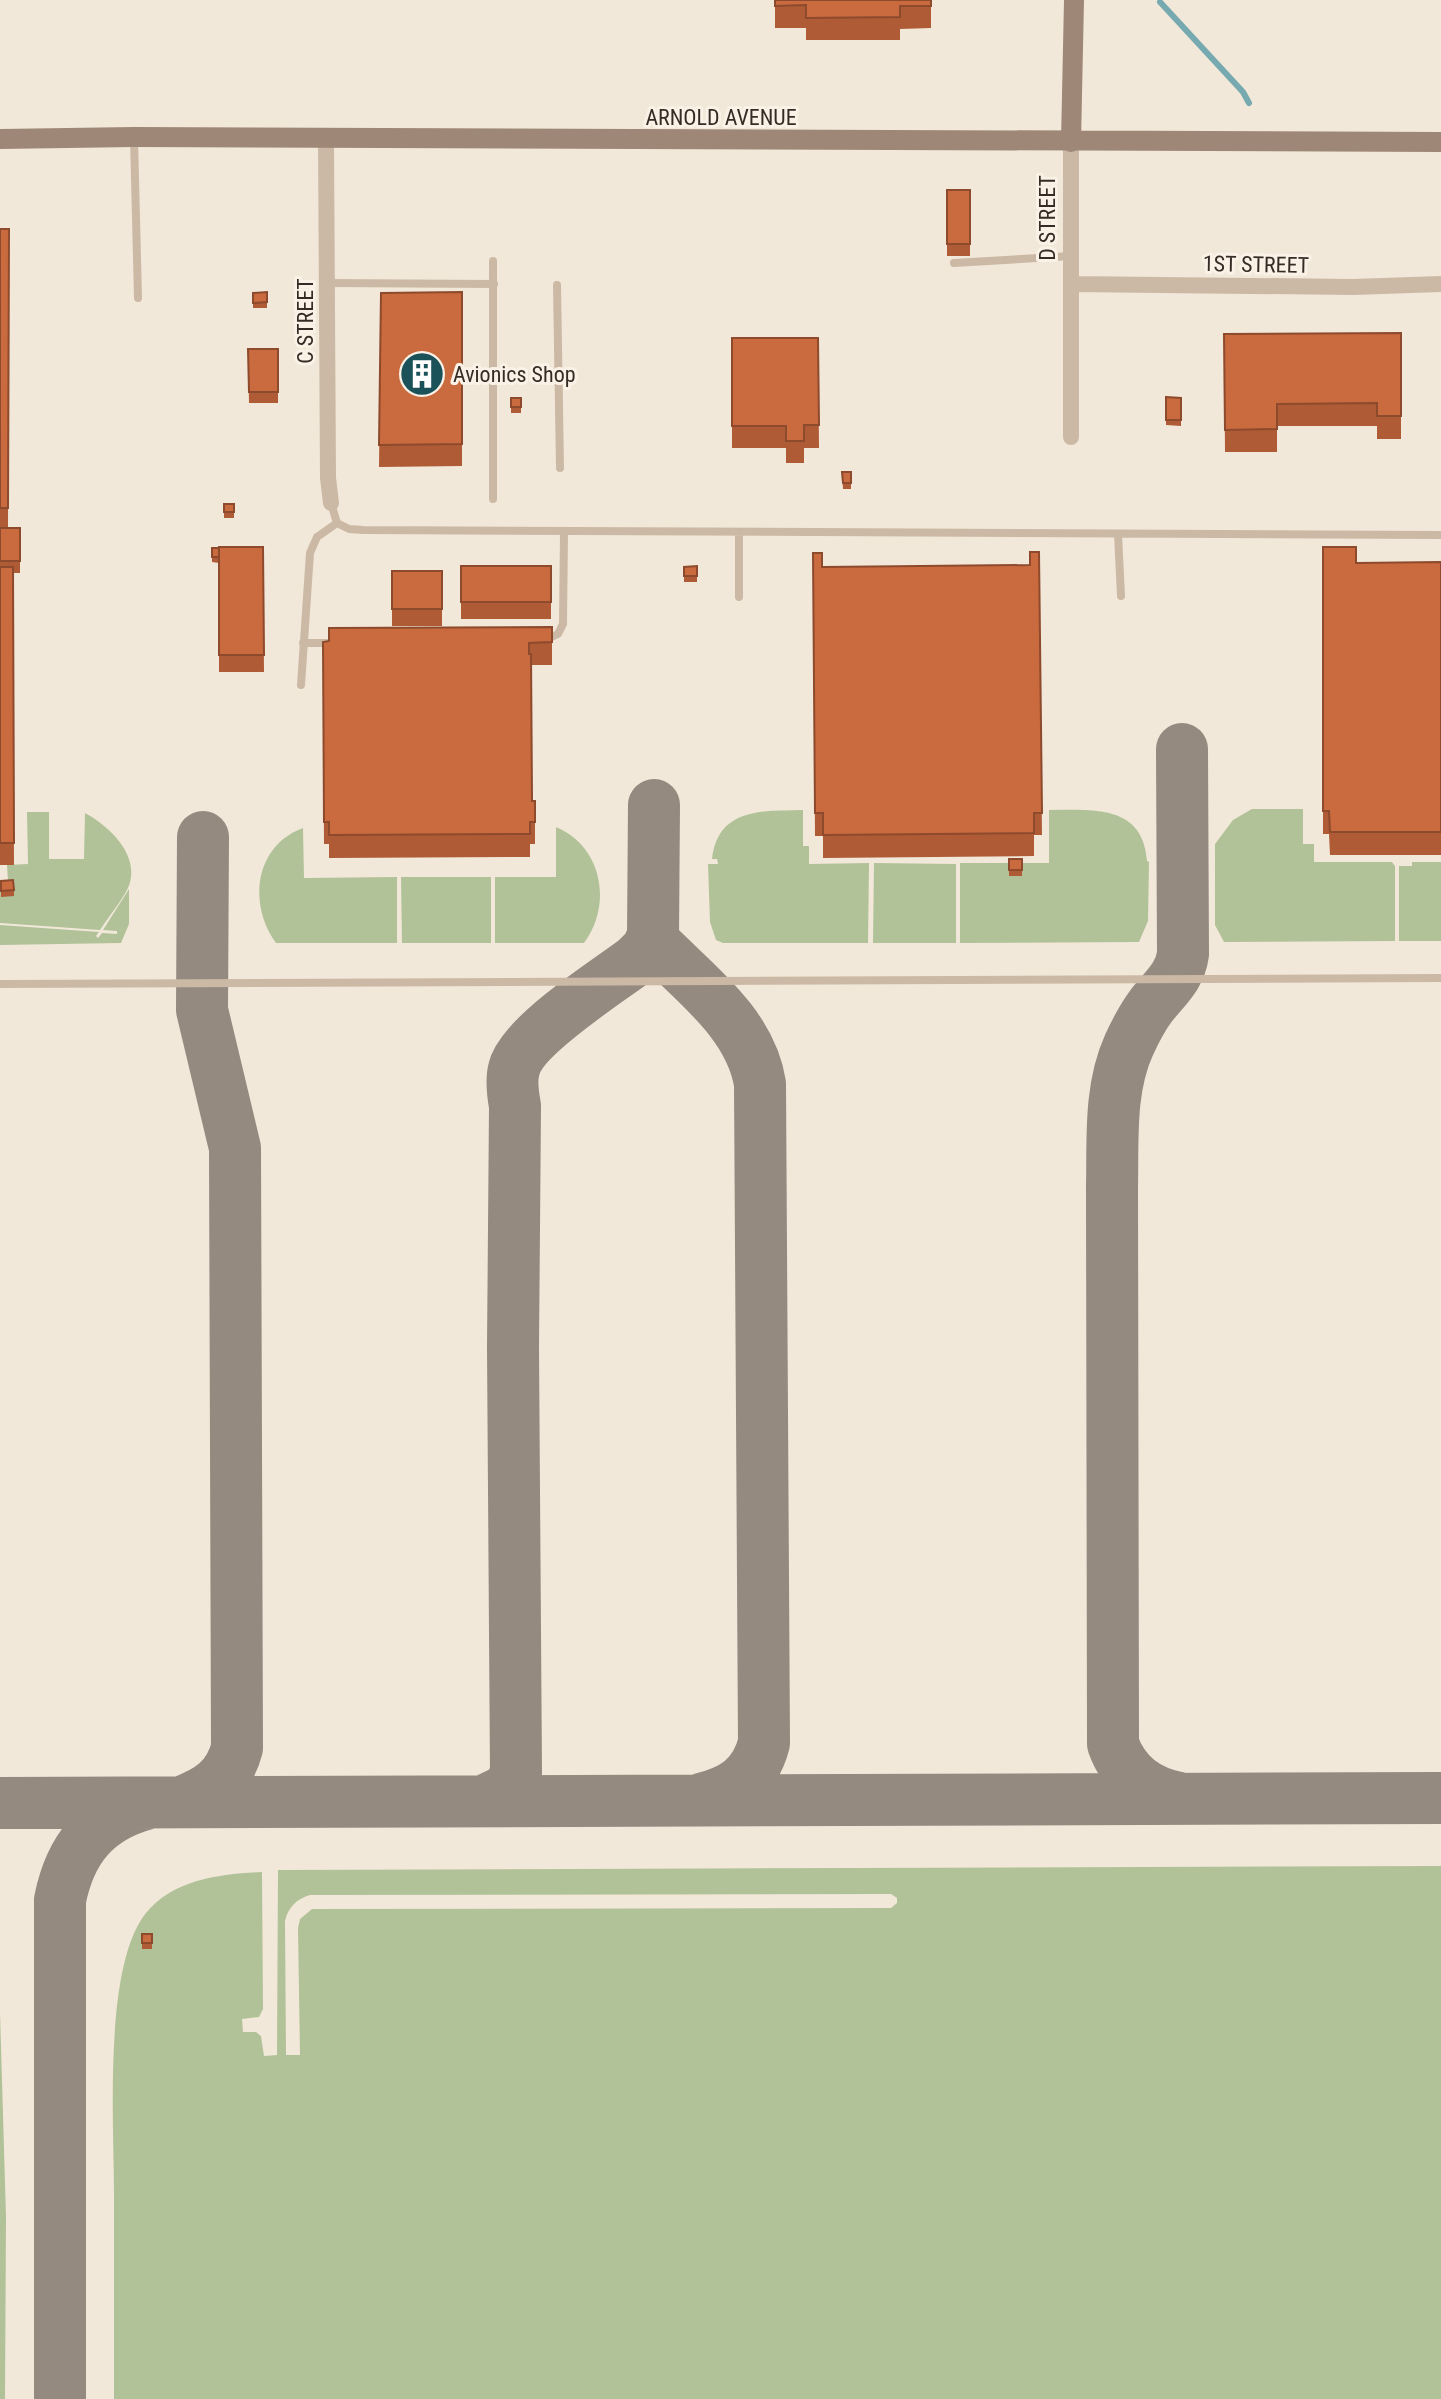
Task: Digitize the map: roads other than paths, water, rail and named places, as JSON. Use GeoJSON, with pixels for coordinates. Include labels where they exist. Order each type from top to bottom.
{"type":"FeatureCollection","features":[{"type":"Feature","properties":{"kind":"street","name":"D STREET"},"geometry":{"type":"LineString","coordinates":[[1071,437],[1074,0]]}},
{"type":"Feature","properties":{"kind":"street","name":"C STREET"},"geometry":{"type":"LineString","coordinates":[[326,138],[328,478],[331,503]]}},
{"type":"Feature","properties":{"kind":"street","name":"ARNOLD AVENUE"},"geometry":{"type":"LineString","coordinates":[[0,139],[1441,142]]}},
{"type":"Feature","properties":{"kind":"street","name":"1ST STREET"},"geometry":{"type":"LineString","coordinates":[[1071,284],[1353,287],[1441,284]]}},
{"type":"Feature","properties":{"kind":"lane"},"geometry":{"type":"LineString","coordinates":[[134,137],[138,298]]}},
{"type":"Feature","properties":{"kind":"lane"},"geometry":{"type":"LineString","coordinates":[[954,263],[1071,256]]}},
{"type":"Feature","properties":{"kind":"lane"},"geometry":{"type":"LineString","coordinates":[[493,261],[493,499]]}},
{"type":"Feature","properties":{"kind":"lane"},"geometry":{"type":"LineString","coordinates":[[327,283],[494,284]]}},
{"type":"Feature","properties":{"kind":"lane"},"geometry":{"type":"LineString","coordinates":[[557,285],[560,468]]}},
{"type":"Feature","properties":{"kind":"lane"},"geometry":{"type":"LineString","coordinates":[[331,503],[337,523],[349,529],[363,530],[1441,535]]}},
{"type":"Feature","properties":{"kind":"lane"},"geometry":{"type":"LineString","coordinates":[[301,685],[310,553],[317,537],[337,523]]}},
{"type":"Feature","properties":{"kind":"lane"},"geometry":{"type":"LineString","coordinates":[[531,641],[547,641],[558,634],[563,624],[564,533]]}},
{"type":"Feature","properties":{"kind":"lane"},"geometry":{"type":"LineString","coordinates":[[739,533],[739,597]]}},
{"type":"Feature","properties":{"kind":"lane"},"geometry":{"type":"LineString","coordinates":[[1118,534],[1121,596]]}},
{"type":"Feature","properties":{"kind":"lane"},"geometry":{"type":"LineString","coordinates":[[303,643],[348,643]]}},
{"type":"Feature","properties":{"kind":"lane"},"geometry":{"type":"LineString","coordinates":[[0,984],[1441,978]]}},
{"type":"Feature","properties":{"kind":"waterway"},"geometry":{"type":"LineString","coordinates":[[1160,2],[1243,92],[1249,103]]}},
{"type":"Feature","properties":{"kind":"place","name":"Avionics Shop"},"geometry":{"type":"Point","coordinates":[422,374]}}]}
